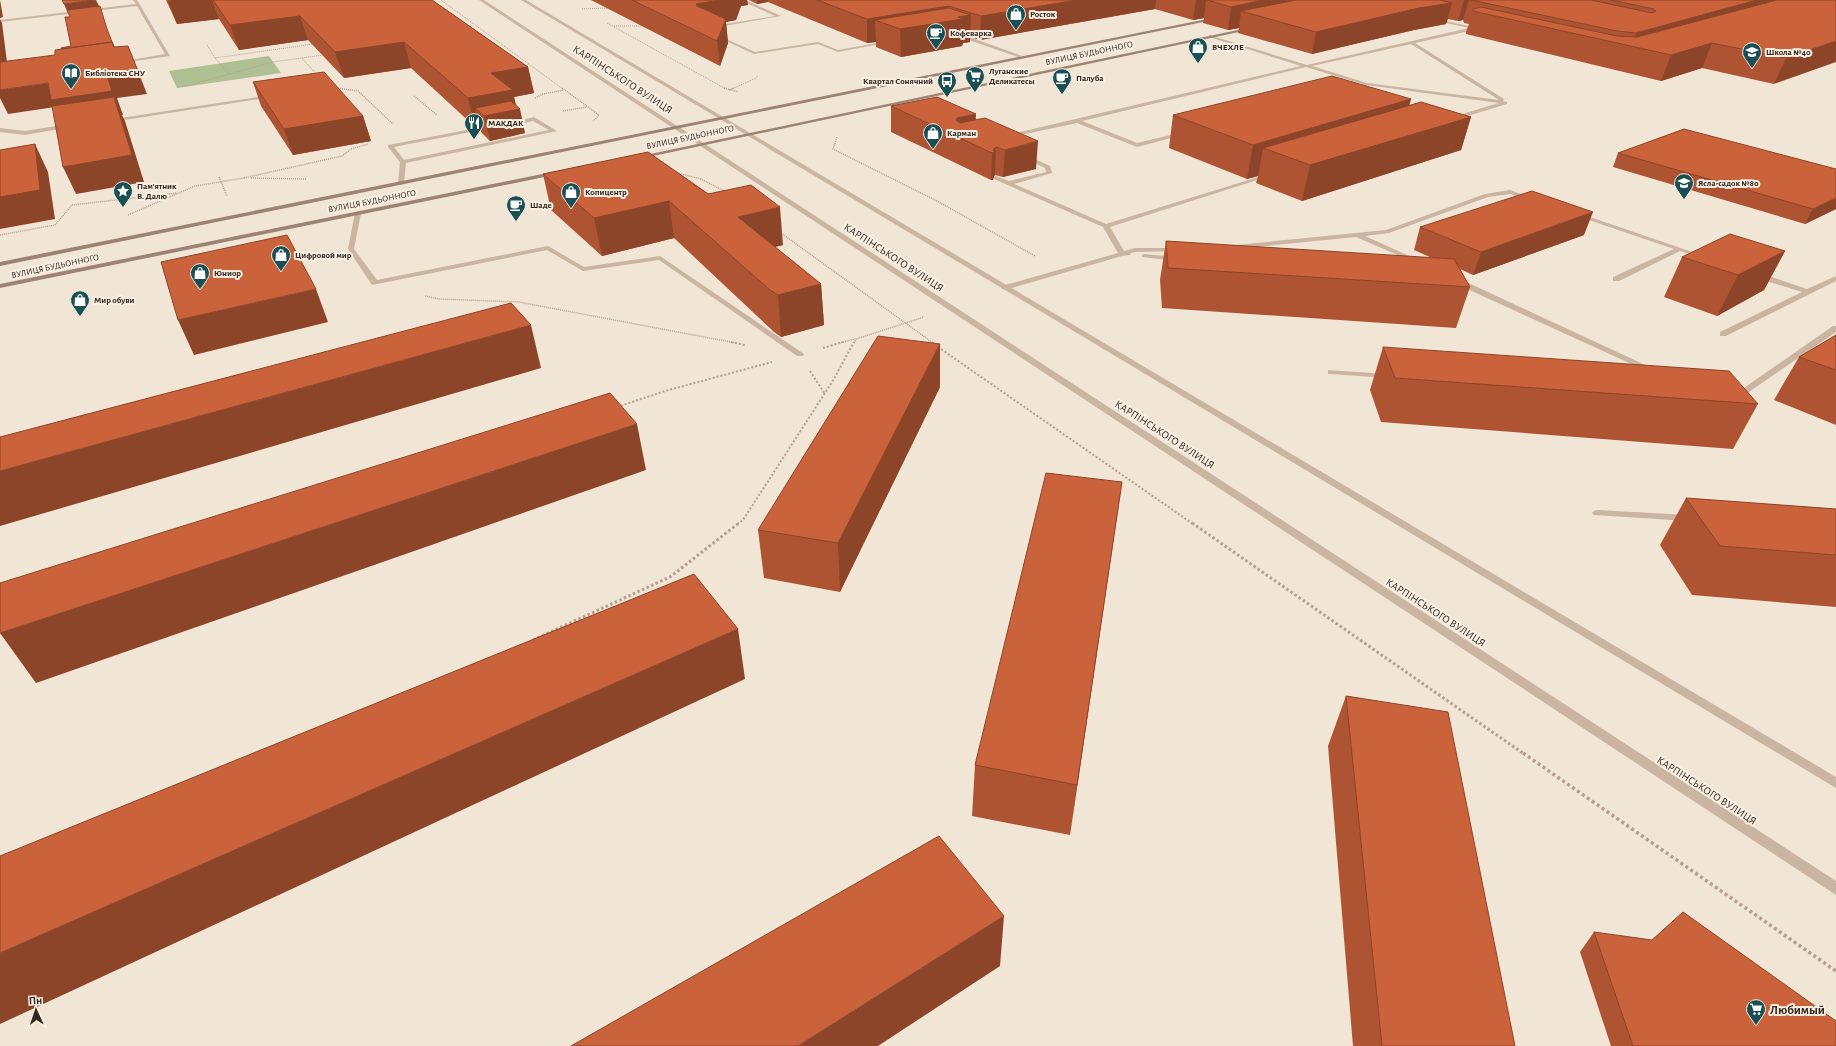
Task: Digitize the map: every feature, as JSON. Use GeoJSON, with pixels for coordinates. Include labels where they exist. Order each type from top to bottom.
{"type":"FeatureCollection","features":[{"type":"Feature","properties":{"kind":"main road","name":"ВУЛИЦЯ БУДЬОННОГО"},"geometry":{"type":"LineString","coordinates":[[0,264],[676,128],[1020,56],[1220,17]]}},
{"type":"Feature","properties":{"kind":"main road","name":"ВУЛИЦЯ БУДЬОННОГО"},"geometry":{"type":"LineString","coordinates":[[636,158],[1258,26]]}},
{"type":"Feature","properties":{"kind":"main road","name":"ВУЛИЦЯ БУДЬОННОГО"},"geometry":{"type":"LineString","coordinates":[[0,286],[560,173]]}},
{"type":"Feature","properties":{"kind":"street"},"geometry":{"type":"LineString","coordinates":[[114,62],[168,55],[135,0]]}},
{"type":"Feature","properties":{"kind":"street","name":"КАРПІНСЬКОГО ВУЛИЦЯ"},"geometry":{"type":"LineString","coordinates":[[481,0],[1836,889]]}},
{"type":"Feature","properties":{"kind":"street","name":"КАРПІНСЬКОГО ВУЛИЦЯ"},"geometry":{"type":"LineString","coordinates":[[524,0],[1836,783]]}},
{"type":"Feature","properties":{"kind":"street"},"geometry":{"type":"LineString","coordinates":[[742,0],[779,16],[708,30],[754,53],[818,43],[838,51],[897,41]]}},
{"type":"Feature","properties":{"kind":"street"},"geometry":{"type":"LineString","coordinates":[[0,21],[138,5]]}},
{"type":"Feature","properties":{"kind":"street"},"geometry":{"type":"LineString","coordinates":[[1432,18],[1490,32]]}},
{"type":"Feature","properties":{"kind":"street"},"geometry":{"type":"LineString","coordinates":[[1003,137],[1475,28]]}},
{"type":"Feature","properties":{"kind":"street"},"geometry":{"type":"LineString","coordinates":[[955,34],[1020,56]]}},
{"type":"Feature","properties":{"kind":"street"},"geometry":{"type":"LineString","coordinates":[[1211,36],[1366,84],[1505,102]]}},
{"type":"Feature","properties":{"kind":"street"},"geometry":{"type":"LineString","coordinates":[[1412,43],[1505,102]]}},
{"type":"Feature","properties":{"kind":"street"},"geometry":{"type":"LineString","coordinates":[[1358,87],[1366,84]]}},
{"type":"Feature","properties":{"kind":"street"},"geometry":{"type":"LineString","coordinates":[[102,121],[281,94]]}},
{"type":"Feature","properties":{"kind":"street"},"geometry":{"type":"LineString","coordinates":[[1445,121],[1505,102]]}},
{"type":"Feature","properties":{"kind":"street"},"geometry":{"type":"LineString","coordinates":[[403,162],[479,147],[503,146],[557,135],[554,131],[534,119],[504,125]]}},
{"type":"Feature","properties":{"kind":"street"},"geometry":{"type":"LineString","coordinates":[[1077,121],[1137,145],[1191,132]]}},
{"type":"Feature","properties":{"kind":"street"},"geometry":{"type":"LineString","coordinates":[[0,130],[25,133],[79,125]]}},
{"type":"Feature","properties":{"kind":"street"},"geometry":{"type":"LineString","coordinates":[[401,183],[403,162],[390,146],[496,126]]}},
{"type":"Feature","properties":{"kind":"street"},"geometry":{"type":"LineString","coordinates":[[1010,183],[1049,173],[1048,167],[1014,152]]}},
{"type":"Feature","properties":{"kind":"street"},"geometry":{"type":"LineString","coordinates":[[1106,226],[1279,172]]}},
{"type":"Feature","properties":{"kind":"street"},"geometry":{"type":"LineString","coordinates":[[996,178],[1106,226],[1122,254]]}},
{"type":"Feature","properties":{"kind":"street"},"geometry":{"type":"LineString","coordinates":[[1226,248],[1359,236],[1387,232],[1487,195],[1510,192],[1540,202]]}},
{"type":"Feature","properties":{"kind":"street"},"geometry":{"type":"LineString","coordinates":[[1569,212],[1710,259]]}},
{"type":"Feature","properties":{"kind":"street"},"geometry":{"type":"LineString","coordinates":[[358,213],[351,249],[375,283],[548,248],[583,270],[660,258],[800,354]]}},
{"type":"Feature","properties":{"kind":"street"},"geometry":{"type":"LineString","coordinates":[[1359,236],[1422,264]]}},
{"type":"Feature","properties":{"kind":"street"},"geometry":{"type":"LineString","coordinates":[[1616,279],[1680,249]]}},
{"type":"Feature","properties":{"kind":"street"},"geometry":{"type":"LineString","coordinates":[[1005,288],[1135,250],[1187,250]]}},
{"type":"Feature","properties":{"kind":"street"},"geometry":{"type":"LineString","coordinates":[[1122,254],[1185,260]]}},
{"type":"Feature","properties":{"kind":"street"},"geometry":{"type":"LineString","coordinates":[[1748,272],[1808,292]]}},
{"type":"Feature","properties":{"kind":"street"},"geometry":{"type":"LineString","coordinates":[[1723,334],[1836,278]]}},
{"type":"Feature","properties":{"kind":"street"},"geometry":{"type":"LineString","coordinates":[[1448,281],[1470,286],[1661,375]]}},
{"type":"Feature","properties":{"kind":"street"},"geometry":{"type":"LineString","coordinates":[[1727,394],[1743,392],[1836,328]]}},
{"type":"Feature","properties":{"kind":"street"},"geometry":{"type":"LineString","coordinates":[[1331,372],[1395,377]]}},
{"type":"Feature","properties":{"kind":"street"},"geometry":{"type":"LineString","coordinates":[[1597,513],[1700,518]]}},
{"type":"Feature","properties":{"kind":"path"},"geometry":{"type":"LineString","coordinates":[[441,0],[486,31],[599,115],[589,125]]}},
{"type":"Feature","properties":{"kind":"path"},"geometry":{"type":"LineString","coordinates":[[582,9],[608,8]]}},
{"type":"Feature","properties":{"kind":"path"},"geometry":{"type":"LineString","coordinates":[[465,24],[473,23]]}},
{"type":"Feature","properties":{"kind":"path"},"geometry":{"type":"LineString","coordinates":[[613,26],[651,26]]}},
{"type":"Feature","properties":{"kind":"path"},"geometry":{"type":"LineString","coordinates":[[478,32],[486,31]]}},
{"type":"Feature","properties":{"kind":"path"},"geometry":{"type":"LineString","coordinates":[[215,58],[317,44]]}},
{"type":"Feature","properties":{"kind":"path"},"geometry":{"type":"LineString","coordinates":[[207,45],[228,74]]}},
{"type":"Feature","properties":{"kind":"path"},"geometry":{"type":"LineString","coordinates":[[273,62],[323,54]]}},
{"type":"Feature","properties":{"kind":"path"},"geometry":{"type":"LineString","coordinates":[[302,58],[318,76]]}},
{"type":"Feature","properties":{"kind":"path"},"geometry":{"type":"LineString","coordinates":[[728,90],[756,78],[758,74]]}},
{"type":"Feature","properties":{"kind":"path"},"geometry":{"type":"LineString","coordinates":[[336,88],[358,91],[396,127]]}},
{"type":"Feature","properties":{"kind":"path"},"geometry":{"type":"LineString","coordinates":[[414,96],[438,117]]}},
{"type":"Feature","properties":{"kind":"path"},"geometry":{"type":"LineString","coordinates":[[126,215],[195,186],[244,178],[342,156],[351,149],[368,144]]}},
{"type":"Feature","properties":{"kind":"path"},"geometry":{"type":"LineString","coordinates":[[673,173],[701,179],[732,197]]}},
{"type":"Feature","properties":{"kind":"path"},"geometry":{"type":"LineString","coordinates":[[219,178],[228,199]]}},
{"type":"Feature","properties":{"kind":"path"},"geometry":{"type":"LineString","coordinates":[[244,178],[306,179]]}},
{"type":"Feature","properties":{"kind":"path"},"geometry":{"type":"LineString","coordinates":[[0,235],[55,225],[72,205],[181,192]]}},
{"type":"Feature","properties":{"kind":"path"},"geometry":{"type":"LineString","coordinates":[[777,230],[905,324],[1836,971]]}},
{"type":"Feature","properties":{"kind":"path"},"geometry":{"type":"LineString","coordinates":[[425,296],[439,299],[519,302],[746,345]]}},
{"type":"Feature","properties":{"kind":"path"},"geometry":{"type":"LineString","coordinates":[[612,408],[665,391],[856,339],[952,309]]}},
{"type":"Feature","properties":{"kind":"path"},"geometry":{"type":"LineString","coordinates":[[526,643],[670,577],[743,520],[825,394],[856,339]]}},
{"type":"Feature","properties":{"kind":"path"},"geometry":{"type":"LineString","coordinates":[[800,354],[825,394]]}},
{"type":"Feature","properties":{"kind":"green space"},"geometry":{"type":"Polygon","coordinates":[[[269,56],[281,73],[177,88],[169,71],[269,56]]]}},
{"type":"Feature","properties":{"kind":"building"},"geometry":{"type":"Polygon","coordinates":[[[62,0],[94,0],[64,4],[62,0]]]}},
{"type":"Feature","properties":{"kind":"building"},"geometry":{"type":"Polygon","coordinates":[[[213,0],[432,0],[528,67],[491,73],[513,90],[468,98],[404,42],[335,52],[300,16],[230,25],[213,0]]]}},
{"type":"Feature","properties":{"kind":"building"},"geometry":{"type":"Polygon","coordinates":[[[632,0],[719,0],[696,4],[697,6],[726,19],[717,41],[632,0]]]}},
{"type":"Feature","properties":{"kind":"building"},"geometry":{"type":"Polygon","coordinates":[[[817,0],[1077,0],[981,16],[949,6],[867,19],[817,0]]]}},
{"type":"Feature","properties":{"kind":"building"},"geometry":{"type":"Polygon","coordinates":[[[1207,0],[1264,0],[1231,7],[1207,0]]]}},
{"type":"Feature","properties":{"kind":"building"},"geometry":{"type":"Polygon","coordinates":[[[1296,0],[1440,0],[1452,3],[1419,8],[1316,32],[1241,11],[1296,0]]]}},
{"type":"Feature","properties":{"kind":"building"},"geometry":{"type":"Polygon","coordinates":[[[1471,0],[1591,0],[1652,13],[1656,11],[1654,9],[1611,0],[1757,0],[1636,33],[1617,31],[1471,0]]]}},
{"type":"Feature","properties":{"kind":"building"},"geometry":{"type":"Polygon","coordinates":[[[1777,0],[1836,0],[1836,41],[1786,58],[1712,43],[1671,55],[1473,11],[1473,9],[1481,7],[1617,36],[1637,37],[1777,0]]]}},
{"type":"Feature","properties":{"kind":"building"},"geometry":{"type":"Polygon","coordinates":[[[100,6],[114,47],[112,42],[61,49],[71,46],[65,17],[70,17],[67,10],[100,6]]]}},
{"type":"Feature","properties":{"kind":"building"},"geometry":{"type":"Polygon","coordinates":[[[949,8],[971,15],[958,17],[963,19],[900,29],[875,20],[949,8]]]}},
{"type":"Feature","properties":{"kind":"building"},"geometry":{"type":"Polygon","coordinates":[[[112,42],[114,47],[128,46],[138,71],[107,75],[112,91],[51,100],[48,83],[0,90],[0,62],[55,55],[55,50],[112,42]]]}},
{"type":"Feature","properties":{"kind":"building"},"geometry":{"type":"Polygon","coordinates":[[[324,72],[363,116],[284,129],[253,82],[324,72]]]}},
{"type":"Feature","properties":{"kind":"building"},"geometry":{"type":"Polygon","coordinates":[[[1332,76],[1411,99],[1253,145],[1173,115],[1332,76]]]}},
{"type":"Feature","properties":{"kind":"building"},"geometry":{"type":"Polygon","coordinates":[[[114,97],[132,155],[63,167],[52,106],[114,97]]]}},
{"type":"Feature","properties":{"kind":"building"},"geometry":{"type":"Polygon","coordinates":[[[937,97],[976,114],[957,118],[956,120],[960,123],[985,118],[1038,141],[1005,150],[996,147],[993,150],[995,152],[992,153],[891,106],[937,97]]]}},
{"type":"Feature","properties":{"kind":"building"},"geometry":{"type":"Polygon","coordinates":[[[511,101],[520,109],[484,116],[475,108],[511,101]]]}},
{"type":"Feature","properties":{"kind":"building"},"geometry":{"type":"Polygon","coordinates":[[[1421,102],[1471,117],[1310,165],[1263,148],[1421,102]]]}},
{"type":"Feature","properties":{"kind":"building"},"geometry":{"type":"Polygon","coordinates":[[[1684,129],[1836,169],[1836,198],[1813,209],[1618,153],[1684,129]]]}},
{"type":"Feature","properties":{"kind":"building"},"geometry":{"type":"Polygon","coordinates":[[[35,144],[40,190],[0,197],[0,150],[35,144]]]}},
{"type":"Feature","properties":{"kind":"building"},"geometry":{"type":"Polygon","coordinates":[[[648,152],[708,194],[751,185],[780,207],[738,217],[821,284],[778,295],[770,290],[669,201],[594,218],[543,174],[648,152]]]}},
{"type":"Feature","properties":{"kind":"building"},"geometry":{"type":"Polygon","coordinates":[[[1532,191],[1593,212],[1481,252],[1420,227],[1532,191]]]}},
{"type":"Feature","properties":{"kind":"building"},"geometry":{"type":"Polygon","coordinates":[[[1730,234],[1785,251],[1738,275],[1682,257],[1730,234]]]}},
{"type":"Feature","properties":{"kind":"building"},"geometry":{"type":"Polygon","coordinates":[[[287,235],[316,289],[178,320],[161,262],[287,235]]]}},
{"type":"Feature","properties":{"kind":"building"},"geometry":{"type":"Polygon","coordinates":[[[1166,241],[1454,259],[1470,287],[1168,268],[1166,241]]]}},
{"type":"Feature","properties":{"kind":"building"},"geometry":{"type":"Polygon","coordinates":[[[511,303],[531,325],[0,471],[0,437],[511,303]]]}},
{"type":"Feature","properties":{"kind":"building"},"geometry":{"type":"Polygon","coordinates":[[[1836,335],[1836,370],[1799,357],[1836,335]]]}},
{"type":"Feature","properties":{"kind":"building"},"geometry":{"type":"Polygon","coordinates":[[[878,336],[940,344],[838,543],[758,530],[878,336]]]}},
{"type":"Feature","properties":{"kind":"building"},"geometry":{"type":"Polygon","coordinates":[[[1383,347],[1729,371],[1758,404],[1395,378],[1383,347]]]}},
{"type":"Feature","properties":{"kind":"building"},"geometry":{"type":"Polygon","coordinates":[[[610,393],[637,424],[0,633],[0,583],[610,393]]]}},
{"type":"Feature","properties":{"kind":"building"},"geometry":{"type":"Polygon","coordinates":[[[1046,473],[1122,482],[1077,785],[975,765],[1046,473]]]}},
{"type":"Feature","properties":{"kind":"building"},"geometry":{"type":"Polygon","coordinates":[[[1686,498],[1836,509],[1836,555],[1720,546],[1686,498]]]}},
{"type":"Feature","properties":{"kind":"building"},"geometry":{"type":"Polygon","coordinates":[[[694,574],[738,629],[0,953],[0,856],[694,574]]]}},
{"type":"Feature","properties":{"kind":"building"},"geometry":{"type":"Polygon","coordinates":[[[1346,696],[1448,712],[1515,1046],[1382,1046],[1346,696]]]}},
{"type":"Feature","properties":{"kind":"building"},"geometry":{"type":"Polygon","coordinates":[[[939,836],[1004,916],[798,1046],[571,1046],[939,836]]]}},
{"type":"Feature","properties":{"kind":"building"},"geometry":{"type":"Polygon","coordinates":[[[1683,912],[1836,1021],[1836,1046],[1633,1046],[1594,932],[1652,940],[1683,912]]]}},
{"type":"Feature","properties":{"kind":"place","name":"Росток"},"geometry":{"type":"Point","coordinates":[1016,31]}},
{"type":"Feature","properties":{"kind":"place","name":"Кофеварка"},"geometry":{"type":"Point","coordinates":[936,50]}},
{"type":"Feature","properties":{"kind":"place","name":"ВЧЕХЛЕ"},"geometry":{"type":"Point","coordinates":[1198,64]}},
{"type":"Feature","properties":{"kind":"place","name":"Школа №40"},"geometry":{"type":"Point","coordinates":[1752,69]}},
{"type":"Feature","properties":{"kind":"place","name":"Библіотека СНУ"},"geometry":{"type":"Point","coordinates":[71,90]}},
{"type":"Feature","properties":{"kind":"place","name":"Луганские Деликатесы"},"geometry":{"type":"Point","coordinates":[975,93]}},
{"type":"Feature","properties":{"kind":"place","name":"Палуба"},"geometry":{"type":"Point","coordinates":[1062,95]}},
{"type":"Feature","properties":{"kind":"place","name":"Квартал Сонячний"},"geometry":{"type":"Point","coordinates":[947,98]}},
{"type":"Feature","properties":{"kind":"place","name":"МАКДАК"},"geometry":{"type":"Point","coordinates":[474,140]}},
{"type":"Feature","properties":{"kind":"place","name":"Карман"},"geometry":{"type":"Point","coordinates":[933,150]}},
{"type":"Feature","properties":{"kind":"place","name":"Ясла-садок №80"},"geometry":{"type":"Point","coordinates":[1684,200]}},
{"type":"Feature","properties":{"kind":"place","name":"Пам'ятник В. Далю"},"geometry":{"type":"Point","coordinates":[123,208]}},
{"type":"Feature","properties":{"kind":"place","name":"Копицентр"},"geometry":{"type":"Point","coordinates":[571,209]}},
{"type":"Feature","properties":{"kind":"place","name":"Шаде"},"geometry":{"type":"Point","coordinates":[516,222]}},
{"type":"Feature","properties":{"kind":"place","name":"Цифровой мир"},"geometry":{"type":"Point","coordinates":[281,272]}},
{"type":"Feature","properties":{"kind":"place","name":"Юниор"},"geometry":{"type":"Point","coordinates":[200,290]}},
{"type":"Feature","properties":{"kind":"place","name":"Мир обуви"},"geometry":{"type":"Point","coordinates":[80,317]}},
{"type":"Feature","properties":{"kind":"place","name":"Любимый"},"geometry":{"type":"Point","coordinates":[1756,1026]}}]}
